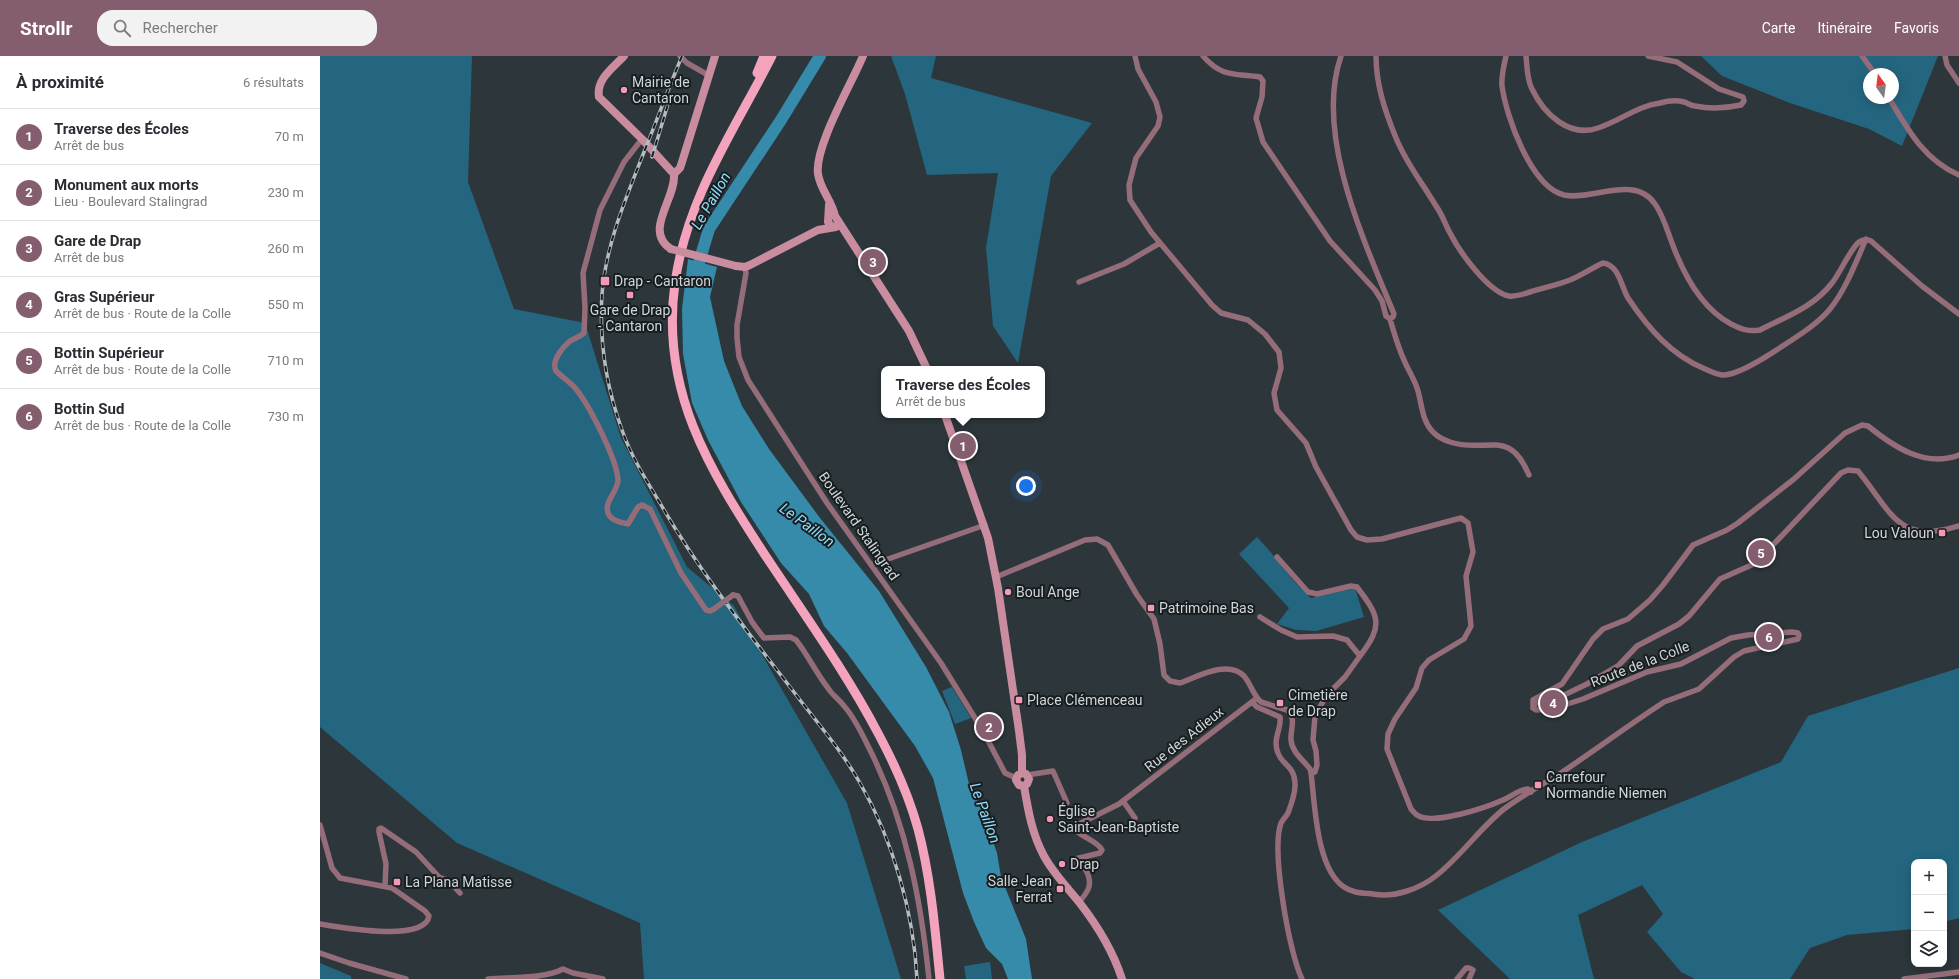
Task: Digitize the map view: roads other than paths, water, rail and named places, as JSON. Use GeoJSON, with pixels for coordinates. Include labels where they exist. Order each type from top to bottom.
{"type":"FeatureCollection","features":[{"type":"Feature","properties":{"kind":"main road"},"geometry":{"type":"LineString","coordinates":[[764,56],[761,66],[710,158],[688,210],[674,261],[666,324],[680,406],[700,458],[729,509],[857,704],[875,737],[894,778],[905,803],[927,898],[936,979]]}},
{"type":"Feature","properties":{"kind":"main road"},"geometry":{"type":"LineString","coordinates":[[772,56],[715,160],[692,212],[678,262],[675,284],[671,353],[692,428],[717,479],[860,702],[879,735],[896,770],[910,804],[925,859],[931,897],[940,979]]}},
{"type":"Feature","properties":{"kind":"street"},"geometry":{"type":"LineString","coordinates":[[624,56],[600,82],[597,89],[599,97],[642,139],[674,174]]}},
{"type":"Feature","properties":{"kind":"street"},"geometry":{"type":"LineString","coordinates":[[680,56],[688,63],[708,75]]}},
{"type":"Feature","properties":{"kind":"street"},"geometry":{"type":"LineString","coordinates":[[715,56],[680,168],[674,174],[673,184],[659,230],[663,242],[671,249],[745,267],[833,222]]}},
{"type":"Feature","properties":{"kind":"street"},"geometry":{"type":"LineString","coordinates":[[857,56],[857,68]]}},
{"type":"Feature","properties":{"kind":"street"},"geometry":{"type":"LineString","coordinates":[[863,56],[829,130],[818,160],[818,175],[829,200],[833,222],[850,238],[909,331],[926,366]]}},
{"type":"Feature","properties":{"kind":"street"},"geometry":{"type":"LineString","coordinates":[[1135,56],[1138,69],[1156,102],[1160,117],[1158,126],[1136,158],[1129,185],[1130,200],[1148,228],[1212,305],[1222,313],[1248,320],[1265,334],[1279,352],[1281,368],[1274,393],[1277,410],[1306,443],[1316,467],[1343,518],[1357,537],[1367,540],[1382,539],[1461,518],[1468,523],[1472,552],[1466,576],[1471,626],[1468,635],[1464,639],[1429,660],[1422,668],[1416,688],[1395,719],[1388,734],[1387,749],[1411,808],[1418,816],[1426,818],[1448,817],[1471,812],[1503,800],[1522,789],[1528,789],[1531,792],[1505,808],[1491,820],[1438,875],[1413,889],[1391,895],[1379,895],[1352,891],[1338,882],[1328,864],[1317,831],[1310,769],[1292,745],[1291,736],[1293,722],[1290,713],[1284,708],[1264,704],[1255,700]]}},
{"type":"Feature","properties":{"kind":"street"},"geometry":{"type":"LineString","coordinates":[[1203,56],[1221,71],[1241,76],[1260,77],[1263,81],[1262,97],[1256,118],[1263,142],[1330,241],[1376,290],[1382,301],[1386,316],[1390,319],[1403,360],[1418,390],[1420,405],[1426,424],[1434,434],[1458,444],[1479,446],[1501,444],[1514,450],[1520,456],[1529,475]]}},
{"type":"Feature","properties":{"kind":"street"},"geometry":{"type":"LineString","coordinates":[[1341,56],[1333,91],[1332,116],[1336,149],[1359,224],[1394,314],[1394,317],[1390,319]]}},
{"type":"Feature","properties":{"kind":"street"},"geometry":{"type":"LineString","coordinates":[[1376,56],[1376,74],[1381,96],[1400,146],[1420,183],[1437,207],[1450,234],[1488,284],[1504,295],[1514,296],[1541,289],[1571,280],[1603,263],[1609,264],[1614,267],[1628,297],[1667,346],[1691,363],[1723,375],[1733,373],[1761,360],[1812,325],[1829,310],[1841,292],[1868,240]]}},
{"type":"Feature","properties":{"kind":"street"},"geometry":{"type":"LineString","coordinates":[[1506,56],[1502,85],[1512,125],[1523,150],[1535,171],[1548,186],[1563,194],[1582,196],[1616,190],[1634,189],[1644,193],[1655,203],[1685,273],[1704,301],[1723,320],[1741,329],[1752,332],[1760,330],[1815,300],[1832,284],[1858,242],[1868,240]]}},
{"type":"Feature","properties":{"kind":"street"},"geometry":{"type":"LineString","coordinates":[[1526,56],[1531,88],[1540,103],[1553,118],[1582,132],[1597,129],[1648,105],[1683,101],[1694,106],[1722,107],[1741,105],[1744,101],[1743,97],[1719,89],[1677,62],[1648,56]]}},
{"type":"Feature","properties":{"kind":"street"},"geometry":{"type":"LineString","coordinates":[[1862,56],[1871,68]]}},
{"type":"Feature","properties":{"kind":"street"},"geometry":{"type":"LineString","coordinates":[[1945,56],[1947,65],[1959,83]]}},
{"type":"Feature","properties":{"kind":"street"},"geometry":{"type":"LineString","coordinates":[[1893,104],[1924,152],[1946,170],[1959,175]]}},
{"type":"Feature","properties":{"kind":"street"},"geometry":{"type":"LineString","coordinates":[[642,139],[624,162],[600,210],[583,273],[585,308],[584,333],[571,341],[562,350],[554,367],[556,371],[576,388],[592,413],[614,464],[618,482],[607,506],[607,512],[612,518],[628,524],[638,507],[642,505],[650,508],[682,573],[706,610],[708,612],[714,609],[733,595],[738,596],[752,622],[764,638],[790,637],[796,640],[827,687],[844,705],[864,738],[886,786],[904,835],[921,913],[929,979]]}},
{"type":"Feature","properties":{"kind":"street"},"geometry":{"type":"LineString","coordinates":[[1868,240],[1922,286],[1959,314]]}},
{"type":"Feature","properties":{"kind":"street"},"geometry":{"type":"LineString","coordinates":[[1079,282],[1124,264],[1160,243]]}},
{"type":"Feature","properties":{"kind":"street","name":"Boulevard Stalingrad"},"geometry":{"type":"LineString","coordinates":[[745,267],[746,273],[737,332],[739,357],[748,380],[827,503],[941,663],[983,731],[1005,773],[1022,776]]}},
{"type":"Feature","properties":{"kind":"street"},"geometry":{"type":"LineString","coordinates":[[946,418],[985,525],[996,577],[1022,756],[1022,776],[1018,784],[1024,786],[1031,822],[1038,844],[1052,869],[1079,902],[1104,940],[1122,979]]}},
{"type":"Feature","properties":{"kind":"street"},"geometry":{"type":"LineString","coordinates":[[1533,706],[1534,700],[1562,684],[1593,639],[1599,633],[1606,627],[1628,619],[1650,600],[1693,544],[1727,530],[1738,523],[1794,479],[1845,432],[1862,425],[1868,426],[1906,452],[1935,460],[1949,458],[1959,454]]}},
{"type":"Feature","properties":{"kind":"street","name":"Route de la Colle"},"geometry":{"type":"LineString","coordinates":[[1531,792],[1664,702],[1699,689],[1734,657],[1744,651],[1753,648],[1796,641],[1799,635],[1792,632],[1748,634],[1731,638],[1681,664],[1647,672],[1583,699],[1544,711],[1536,710],[1533,706],[1541,702],[1560,697],[1587,684],[1618,666],[1637,646],[1679,624],[1689,616],[1720,579],[1756,563],[1841,472],[1848,470],[1858,471],[1880,502],[1908,528],[1925,533],[1959,526]]}},
{"type":"Feature","properties":{"kind":"street"},"geometry":{"type":"LineString","coordinates":[[871,565],[985,525]]}},
{"type":"Feature","properties":{"kind":"street"},"geometry":{"type":"LineString","coordinates":[[996,577],[1085,540],[1097,539],[1103,541],[1108,545],[1137,595],[1154,619],[1160,644],[1163,670],[1166,678],[1174,683],[1180,683],[1219,670],[1231,670],[1245,677],[1257,707],[1280,717],[1275,742],[1278,754],[1292,768],[1296,784],[1288,814],[1281,823],[1278,850],[1285,914],[1291,946],[1302,979]]}},
{"type":"Feature","properties":{"kind":"street"},"geometry":{"type":"LineString","coordinates":[[1277,557],[1308,592],[1317,594],[1351,586],[1357,588],[1372,606],[1376,616],[1375,632],[1345,677],[1326,696],[1315,716],[1313,740],[1317,765],[1315,772],[1311,773]]}},
{"type":"Feature","properties":{"kind":"street"},"geometry":{"type":"LineString","coordinates":[[1260,617],[1281,630],[1297,637],[1333,636],[1347,640],[1360,656]]}},
{"type":"Feature","properties":{"kind":"street","name":"Rue des Adieux"},"geometry":{"type":"LineString","coordinates":[[1079,902],[1090,887],[1086,870],[1076,864],[1075,858],[1100,853],[1102,850],[1100,846],[1082,836],[1076,827],[1077,825],[1099,815],[1124,799],[1255,700]]}},
{"type":"Feature","properties":{"kind":"street"},"geometry":{"type":"LineString","coordinates":[[1022,776],[1053,770],[1067,803]]}},
{"type":"Feature","properties":{"kind":"street"},"geometry":{"type":"LineString","coordinates":[[1124,799],[1135,818]]}},
{"type":"Feature","properties":{"kind":"street"},"geometry":{"type":"LineString","coordinates":[[320,824],[332,868],[340,878],[392,888],[425,911],[429,916],[426,923],[415,929],[394,932],[376,932],[320,924]]}},
{"type":"Feature","properties":{"kind":"street"},"geometry":{"type":"LineString","coordinates":[[385,886],[386,864],[379,832],[379,829],[381,828],[416,852],[439,876],[449,881],[460,893]]}},
{"type":"Feature","properties":{"kind":"street"},"geometry":{"type":"LineString","coordinates":[[320,953],[406,979]]}},
{"type":"Feature","properties":{"kind":"street"},"geometry":{"type":"LineString","coordinates":[[1457,979],[1466,968],[1473,970],[1469,979]]}},
{"type":"Feature","properties":{"kind":"street"},"geometry":{"type":"LineString","coordinates":[[488,979],[545,975],[556,973],[563,969],[573,973],[602,979]]}},
{"type":"Feature","properties":{"kind":"street"},"geometry":{"type":"LineString","coordinates":[[1904,979],[1959,972]]}},
{"type":"Feature","properties":{"kind":"water"},"geometry":{"type":"Polygon","coordinates":[[[688,259],[717,267],[710,297],[724,361],[742,406],[769,449],[820,518],[879,591],[926,667],[949,712],[961,750],[969,784],[984,815],[997,853],[1001,877],[1026,939],[1032,979],[1008,979],[1002,964],[986,948],[963,893],[933,778],[915,746],[847,653],[824,626],[809,594],[781,563],[741,502],[708,440],[692,403],[683,354],[682,309],[688,259]]]}},
{"type":"Feature","properties":{"kind":"waterway","name":"Le Paillon"},"geometry":{"type":"LineString","coordinates":[[697,269],[709,229],[781,120],[820,56]]}},
{"type":"Feature","properties":{"kind":"railway"},"geometry":{"type":"LineString","coordinates":[[682,56],[624,204],[612,239],[604,275],[601,312],[603,346],[608,380],[616,413],[634,458],[675,529],[727,604],[839,751],[860,783],[872,805],[892,853],[900,878],[911,929],[917,979]]}},
{"type":"Feature","properties":{"kind":"railway"},"geometry":{"type":"LineString","coordinates":[[652,157],[668,104]]}},
{"type":"Feature","properties":{"kind":"place","name":"Mairie de Cantaron"},"geometry":{"type":"Point","coordinates":[624,90]}},
{"type":"Feature","properties":{"kind":"place","name":"Gare de Drap"},"geometry":{"type":"Point","coordinates":[873,262]}},
{"type":"Feature","properties":{"kind":"place","name":"Drap - Cantaron"},"geometry":{"type":"Point","coordinates":[605,281]}},
{"type":"Feature","properties":{"kind":"place","name":"Gare de Drap - Cantaron"},"geometry":{"type":"Point","coordinates":[630,295]}},
{"type":"Feature","properties":{"kind":"place","name":"Traverse des Écoles"},"geometry":{"type":"Point","coordinates":[963,446]}},
{"type":"Feature","properties":{"kind":"place","name":"Lou Valoun"},"geometry":{"type":"Point","coordinates":[1942,533]}},
{"type":"Feature","properties":{"kind":"place","name":"Bottin Supérieur"},"geometry":{"type":"Point","coordinates":[1761,553]}},
{"type":"Feature","properties":{"kind":"place","name":"Boul Ange"},"geometry":{"type":"Point","coordinates":[1008,592]}},
{"type":"Feature","properties":{"kind":"place","name":"Patrimoine Bas"},"geometry":{"type":"Point","coordinates":[1151,608]}},
{"type":"Feature","properties":{"kind":"place","name":"Bottin Sud"},"geometry":{"type":"Point","coordinates":[1769,637]}},
{"type":"Feature","properties":{"kind":"place","name":"Place Clémenceau"},"geometry":{"type":"Point","coordinates":[1019,700]}},
{"type":"Feature","properties":{"kind":"place","name":"Cimetière de Drap"},"geometry":{"type":"Point","coordinates":[1280,703]}},
{"type":"Feature","properties":{"kind":"place","name":"Gras Supérieur"},"geometry":{"type":"Point","coordinates":[1553,703]}},
{"type":"Feature","properties":{"kind":"place","name":"Monument aux morts"},"geometry":{"type":"Point","coordinates":[989,727]}},
{"type":"Feature","properties":{"kind":"place","name":"Carrefour Normandie Niemen"},"geometry":{"type":"Point","coordinates":[1538,785]}},
{"type":"Feature","properties":{"kind":"place","name":"Église Saint-Jean-Baptiste"},"geometry":{"type":"Point","coordinates":[1050,819]}},
{"type":"Feature","properties":{"kind":"place","name":"Drap"},"geometry":{"type":"Point","coordinates":[1062,864]}},
{"type":"Feature","properties":{"kind":"place","name":"La Plana Matisse"},"geometry":{"type":"Point","coordinates":[397,882]}},
{"type":"Feature","properties":{"kind":"place","name":"Salle Jean Ferrat"},"geometry":{"type":"Point","coordinates":[1060,889]}}]}
